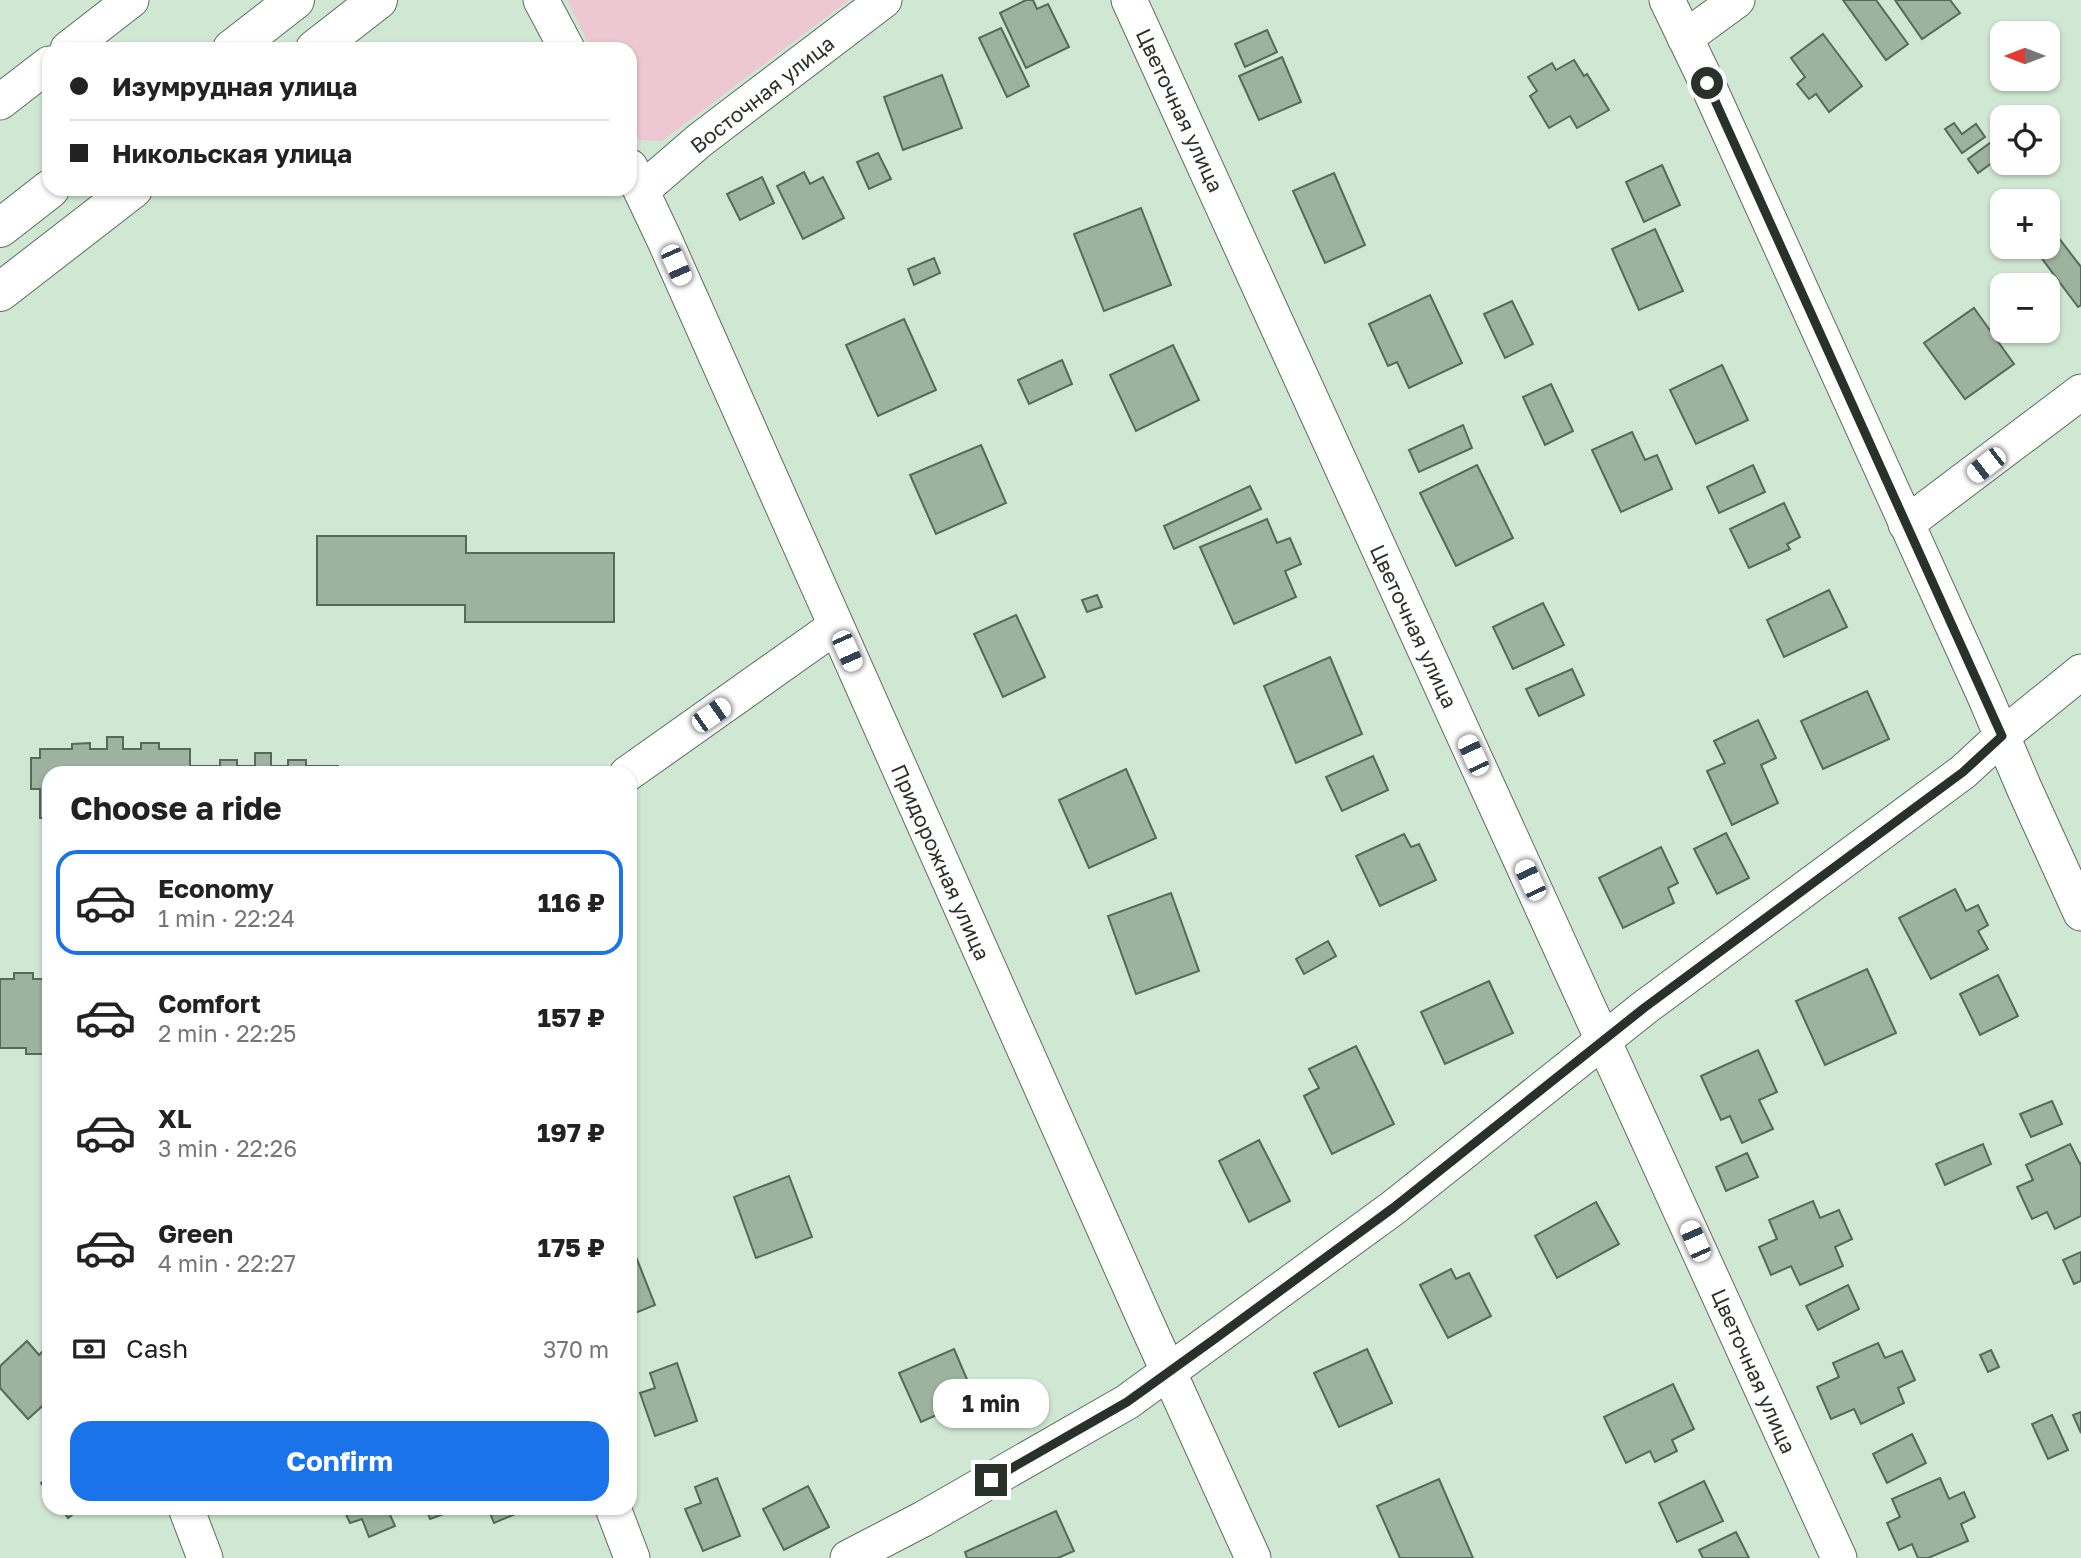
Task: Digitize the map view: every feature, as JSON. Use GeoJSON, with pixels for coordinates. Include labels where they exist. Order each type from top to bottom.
{"type":"FeatureCollection","features":[{"type":"Feature","properties":{"kind":"main road"},"geometry":{"type":"LineString","coordinates":[[241,42],[295,0]]}},
{"type":"Feature","properties":{"kind":"main road"},"geometry":{"type":"LineString","coordinates":[[324,42],[378,0]]}},
{"type":"Feature","properties":{"kind":"main road"},"geometry":{"type":"LineString","coordinates":[[0,228],[42,195]]}},
{"type":"Feature","properties":{"kind":"main road"},"geometry":{"type":"LineString","coordinates":[[0,292],[124,196]]}},
{"type":"Feature","properties":{"kind":"street"},"geometry":{"type":"LineString","coordinates":[[77,42],[131,0]]}},
{"type":"Feature","properties":{"kind":"street"},"geometry":{"type":"LineString","coordinates":[[541,0],[563,42]]}},
{"type":"Feature","properties":{"kind":"street","name":"Восточная улица"},"geometry":{"type":"LineString","coordinates":[[637,177],[700,140],[884,0]]}},
{"type":"Feature","properties":{"kind":"street","name":"Цветочная улица"},"geometry":{"type":"LineString","coordinates":[[1129,0],[1839,1558]]}},
{"type":"Feature","properties":{"kind":"street"},"geometry":{"type":"LineString","coordinates":[[1667,0],[2081,913]]}},
{"type":"Feature","properties":{"kind":"street"},"geometry":{"type":"LineString","coordinates":[[1685,38],[1737,0]]}},
{"type":"Feature","properties":{"kind":"street"},"geometry":{"type":"LineString","coordinates":[[0,102],[42,69]]}},
{"type":"Feature","properties":{"kind":"street","name":"Придорожная улица"},"geometry":{"type":"LineString","coordinates":[[637,180],[1253,1558]]}},
{"type":"Feature","properties":{"kind":"street"},"geometry":{"type":"LineString","coordinates":[[1906,524],[2081,392]]}},
{"type":"Feature","properties":{"kind":"street"},"geometry":{"type":"LineString","coordinates":[[637,767],[836,626]]}},
{"type":"Feature","properties":{"kind":"street"},"geometry":{"type":"LineString","coordinates":[[848,1558],[923,1519],[1127,1402],[1393,1208],[1644,1008],[1963,772],[2002,736],[2081,672]]}},
{"type":"Feature","properties":{"kind":"street"},"geometry":{"type":"LineString","coordinates":[[2002,736],[2081,700]]}},
{"type":"Feature","properties":{"kind":"street"},"geometry":{"type":"LineString","coordinates":[[189,1515],[205,1558]]}},
{"type":"Feature","properties":{"kind":"street"},"geometry":{"type":"LineString","coordinates":[[616,1515],[632,1558]]}},
{"type":"Feature","properties":{"kind":"shaded area"},"geometry":{"type":"Polygon","coordinates":[[[567,0],[849,0],[662,141],[639,140],[637,137],[637,42],[588,42],[567,0]]]}},
{"type":"Feature","properties":{"kind":"building"},"geometry":{"type":"Polygon","coordinates":[[[1026,0],[1033,0],[1037,9],[1048,4],[1069,47],[1026,68],[1000,13],[1026,0]]]}},
{"type":"Feature","properties":{"kind":"building"},"geometry":{"type":"Polygon","coordinates":[[[1843,0],[1876,0],[1908,44],[1886,60],[1843,0]]]}},
{"type":"Feature","properties":{"kind":"building"},"geometry":{"type":"Polygon","coordinates":[[[1895,0],[1950,0],[1960,13],[1922,39],[1895,0]]]}},
{"type":"Feature","properties":{"kind":"building"},"geometry":{"type":"Polygon","coordinates":[[[1001,28],[1029,86],[1007,97],[979,38],[1001,28]]]}},
{"type":"Feature","properties":{"kind":"building"},"geometry":{"type":"Polygon","coordinates":[[[1267,30],[1277,52],[1245,67],[1235,44],[1267,30]]]}},
{"type":"Feature","properties":{"kind":"building"},"geometry":{"type":"Polygon","coordinates":[[[1823,34],[1862,86],[1829,112],[1816,94],[1809,99],[1797,84],[1805,77],[1791,58],[1823,34]]]}},
{"type":"Feature","properties":{"kind":"building"},"geometry":{"type":"Polygon","coordinates":[[[1282,57],[1301,102],[1259,120],[1239,76],[1282,57]]]}},
{"type":"Feature","properties":{"kind":"building"},"geometry":{"type":"Polygon","coordinates":[[[1574,60],[1584,76],[1587,74],[1609,110],[1577,128],[1570,116],[1549,128],[1530,96],[1537,91],[1528,77],[1552,63],[1556,70],[1574,60]]]}},
{"type":"Feature","properties":{"kind":"building"},"geometry":{"type":"Polygon","coordinates":[[[942,75],[962,128],[903,150],[884,97],[942,75]]]}},
{"type":"Feature","properties":{"kind":"building"},"geometry":{"type":"Polygon","coordinates":[[[1954,123],[1962,134],[1976,124],[1985,137],[1962,153],[1945,129],[1954,123]]]}},
{"type":"Feature","properties":{"kind":"building"},"geometry":{"type":"Polygon","coordinates":[[[1990,143],[1990,164],[1978,173],[1968,159],[1990,143]]]}},
{"type":"Feature","properties":{"kind":"building"},"geometry":{"type":"Polygon","coordinates":[[[878,153],[891,179],[869,189],[857,162],[878,153]]]}},
{"type":"Feature","properties":{"kind":"building"},"geometry":{"type":"Polygon","coordinates":[[[1662,165],[1680,205],[1644,222],[1626,182],[1662,165]]]}},
{"type":"Feature","properties":{"kind":"building"},"geometry":{"type":"Polygon","coordinates":[[[804,172],[810,184],[823,177],[844,218],[803,239],[777,186],[804,172]]]}},
{"type":"Feature","properties":{"kind":"building"},"geometry":{"type":"Polygon","coordinates":[[[1334,173],[1365,245],[1325,263],[1293,191],[1334,173]]]}},
{"type":"Feature","properties":{"kind":"building"},"geometry":{"type":"Polygon","coordinates":[[[762,177],[774,203],[740,220],[727,194],[762,177]]]}},
{"type":"Feature","properties":{"kind":"building"},"geometry":{"type":"Polygon","coordinates":[[[1141,208],[1171,285],[1104,311],[1074,234],[1141,208]]]}},
{"type":"Feature","properties":{"kind":"building"},"geometry":{"type":"Polygon","coordinates":[[[1655,229],[1683,291],[1639,310],[1612,249],[1655,229]]]}},
{"type":"Feature","properties":{"kind":"building"},"geometry":{"type":"Polygon","coordinates":[[[2060,240],[2081,267],[2081,305],[2078,307],[2060,283],[2060,273],[2053,273],[2042,259],[2060,259],[2060,240]]]}},
{"type":"Feature","properties":{"kind":"building"},"geometry":{"type":"Polygon","coordinates":[[[934,258],[940,273],[914,285],[908,269],[934,258]]]}},
{"type":"Feature","properties":{"kind":"building"},"geometry":{"type":"Polygon","coordinates":[[[1430,295],[1462,363],[1409,388],[1397,362],[1388,366],[1369,324],[1430,295]]]}},
{"type":"Feature","properties":{"kind":"building"},"geometry":{"type":"Polygon","coordinates":[[[1512,301],[1533,344],[1505,358],[1484,314],[1512,301]]]}},
{"type":"Feature","properties":{"kind":"building"},"geometry":{"type":"Polygon","coordinates":[[[1974,308],[1990,330],[1990,343],[1999,343],[2014,364],[1965,399],[1924,343],[1974,308]]]}},
{"type":"Feature","properties":{"kind":"building"},"geometry":{"type":"Polygon","coordinates":[[[904,319],[936,390],[878,416],[846,345],[904,319]]]}},
{"type":"Feature","properties":{"kind":"building"},"geometry":{"type":"Polygon","coordinates":[[[1173,345],[1199,400],[1136,431],[1110,375],[1173,345]]]}},
{"type":"Feature","properties":{"kind":"building"},"geometry":{"type":"Polygon","coordinates":[[[1062,360],[1072,384],[1029,404],[1018,380],[1062,360]]]}},
{"type":"Feature","properties":{"kind":"building"},"geometry":{"type":"Polygon","coordinates":[[[1722,365],[1748,420],[1696,444],[1670,390],[1722,365]]]}},
{"type":"Feature","properties":{"kind":"building"},"geometry":{"type":"Polygon","coordinates":[[[1551,384],[1573,431],[1545,445],[1523,397],[1551,384]]]}},
{"type":"Feature","properties":{"kind":"building"},"geometry":{"type":"Polygon","coordinates":[[[1463,425],[1472,448],[1419,472],[1409,450],[1463,425]]]}},
{"type":"Feature","properties":{"kind":"building"},"geometry":{"type":"Polygon","coordinates":[[[1632,432],[1645,460],[1657,455],[1672,489],[1621,512],[1592,450],[1632,432]]]}},
{"type":"Feature","properties":{"kind":"building"},"geometry":{"type":"Polygon","coordinates":[[[981,445],[1006,503],[936,534],[910,475],[981,445]]]}},
{"type":"Feature","properties":{"kind":"building"},"geometry":{"type":"Polygon","coordinates":[[[1477,465],[1513,538],[1456,566],[1420,493],[1477,465]]]}},
{"type":"Feature","properties":{"kind":"building"},"geometry":{"type":"Polygon","coordinates":[[[1753,465],[1765,492],[1719,513],[1707,487],[1753,465]]]}},
{"type":"Feature","properties":{"kind":"building"},"geometry":{"type":"Polygon","coordinates":[[[1250,486],[1261,509],[1174,549],[1164,526],[1250,486]]]}},
{"type":"Feature","properties":{"kind":"building"},"geometry":{"type":"Polygon","coordinates":[[[1784,503],[1800,537],[1787,544],[1790,549],[1749,568],[1730,529],[1784,503]]]}},
{"type":"Feature","properties":{"kind":"building"},"geometry":{"type":"Polygon","coordinates":[[[1267,519],[1277,543],[1290,538],[1301,564],[1285,571],[1296,597],[1234,624],[1200,547],[1267,519]]]}},
{"type":"Feature","properties":{"kind":"building"},"geometry":{"type":"Polygon","coordinates":[[[317,536],[466,536],[466,553],[614,553],[614,622],[465,622],[465,605],[317,605],[317,536]]]}},
{"type":"Feature","properties":{"kind":"building"},"geometry":{"type":"Polygon","coordinates":[[[1829,590],[1847,627],[1784,657],[1767,620],[1829,590]]]}},
{"type":"Feature","properties":{"kind":"building"},"geometry":{"type":"Polygon","coordinates":[[[1097,595],[1102,607],[1087,612],[1082,600],[1097,595]]]}},
{"type":"Feature","properties":{"kind":"building"},"geometry":{"type":"Polygon","coordinates":[[[1543,603],[1564,645],[1513,669],[1493,627],[1543,603]]]}},
{"type":"Feature","properties":{"kind":"building"},"geometry":{"type":"Polygon","coordinates":[[[1016,615],[1045,677],[1003,697],[974,634],[1016,615]]]}},
{"type":"Feature","properties":{"kind":"building"},"geometry":{"type":"Polygon","coordinates":[[[1330,657],[1362,734],[1296,763],[1264,686],[1330,657]]]}},
{"type":"Feature","properties":{"kind":"building"},"geometry":{"type":"Polygon","coordinates":[[[1572,669],[1584,695],[1539,716],[1526,689],[1572,669]]]}},
{"type":"Feature","properties":{"kind":"building"},"geometry":{"type":"Polygon","coordinates":[[[1867,691],[1889,739],[1823,769],[1801,721],[1867,691]]]}},
{"type":"Feature","properties":{"kind":"building"},"geometry":{"type":"Polygon","coordinates":[[[1758,720],[1776,758],[1761,765],[1778,803],[1732,825],[1707,771],[1725,763],[1714,741],[1758,720]]]}},
{"type":"Feature","properties":{"kind":"building"},"geometry":{"type":"Polygon","coordinates":[[[107,737],[123,737],[123,749],[141,749],[141,743],[159,743],[159,749],[190,749],[190,766],[42,766],[40,818],[40,789],[31,789],[31,758],[40,758],[40,749],[72,749],[72,744],[90,743],[90,749],[107,749],[107,737]]]}},
{"type":"Feature","properties":{"kind":"building"},"geometry":{"type":"Polygon","coordinates":[[[255,753],[271,753],[271,766],[255,766],[255,753]]]}},
{"type":"Feature","properties":{"kind":"building"},"geometry":{"type":"Polygon","coordinates":[[[1373,756],[1388,790],[1342,811],[1326,777],[1373,756]]]}},
{"type":"Feature","properties":{"kind":"building"},"geometry":{"type":"Polygon","coordinates":[[[220,760],[237,760],[237,766],[220,766],[220,760]]]}},
{"type":"Feature","properties":{"kind":"building"},"geometry":{"type":"Polygon","coordinates":[[[288,760],[306,760],[306,766],[288,766],[288,760]]]}},
{"type":"Feature","properties":{"kind":"building"},"geometry":{"type":"Polygon","coordinates":[[[1126,769],[1156,838],[1089,868],[1059,800],[1126,769]]]}},
{"type":"Feature","properties":{"kind":"building"},"geometry":{"type":"Polygon","coordinates":[[[1726,833],[1749,878],[1717,894],[1694,849],[1726,833]]]}},
{"type":"Feature","properties":{"kind":"building"},"geometry":{"type":"Polygon","coordinates":[[[1404,834],[1411,847],[1419,844],[1436,880],[1380,906],[1356,856],[1404,834]]]}},
{"type":"Feature","properties":{"kind":"building"},"geometry":{"type":"Polygon","coordinates":[[[1661,847],[1678,883],[1668,888],[1674,903],[1623,928],[1599,878],[1661,847]]]}},
{"type":"Feature","properties":{"kind":"building"},"geometry":{"type":"Polygon","coordinates":[[[1955,889],[1966,911],[1978,905],[1988,925],[1978,931],[1988,949],[1931,979],[1899,918],[1955,889]]]}},
{"type":"Feature","properties":{"kind":"building"},"geometry":{"type":"Polygon","coordinates":[[[1171,893],[1199,971],[1136,994],[1108,916],[1171,893]]]}},
{"type":"Feature","properties":{"kind":"building"},"geometry":{"type":"Polygon","coordinates":[[[1328,941],[1336,956],[1304,974],[1296,959],[1328,941]]]}},
{"type":"Feature","properties":{"kind":"building"},"geometry":{"type":"Polygon","coordinates":[[[1867,969],[1896,1033],[1825,1065],[1796,1001],[1867,969]]]}},
{"type":"Feature","properties":{"kind":"building"},"geometry":{"type":"Polygon","coordinates":[[[14,973],[33,973],[33,979],[42,979],[42,1054],[26,1054],[26,1048],[0,1048],[0,979],[14,979],[14,973]]]}},
{"type":"Feature","properties":{"kind":"building"},"geometry":{"type":"Polygon","coordinates":[[[1998,975],[2018,1016],[1980,1035],[1960,994],[1998,975]]]}},
{"type":"Feature","properties":{"kind":"building"},"geometry":{"type":"Polygon","coordinates":[[[1489,981],[1513,1033],[1445,1064],[1421,1012],[1489,981]]]}},
{"type":"Feature","properties":{"kind":"building"},"geometry":{"type":"Polygon","coordinates":[[[1356,1046],[1394,1124],[1332,1154],[1304,1096],[1319,1088],[1309,1069],[1356,1046]]]}},
{"type":"Feature","properties":{"kind":"building"},"geometry":{"type":"Polygon","coordinates":[[[1758,1050],[1777,1092],[1759,1100],[1773,1129],[1742,1143],[1730,1116],[1721,1120],[1701,1076],[1758,1050]]]}},
{"type":"Feature","properties":{"kind":"building"},"geometry":{"type":"Polygon","coordinates":[[[2052,1101],[2062,1124],[2031,1137],[2020,1114],[2052,1101]]]}},
{"type":"Feature","properties":{"kind":"building"},"geometry":{"type":"Polygon","coordinates":[[[1259,1140],[1290,1201],[1249,1222],[1219,1161],[1259,1140]]]}},
{"type":"Feature","properties":{"kind":"building"},"geometry":{"type":"Polygon","coordinates":[[[1983,1144],[1991,1164],[1945,1185],[1936,1164],[1983,1144]]]}},
{"type":"Feature","properties":{"kind":"building"},"geometry":{"type":"Polygon","coordinates":[[[2070,1144],[2081,1163],[2081,1216],[2055,1229],[2047,1212],[2032,1219],[2017,1187],[2033,1180],[2026,1165],[2070,1144]]]}},
{"type":"Feature","properties":{"kind":"building"},"geometry":{"type":"Polygon","coordinates":[[[1747,1153],[1758,1177],[1726,1191],[1716,1167],[1747,1153]]]}},
{"type":"Feature","properties":{"kind":"building"},"geometry":{"type":"Polygon","coordinates":[[[789,1176],[812,1237],[756,1258],[734,1197],[789,1176]]]}},
{"type":"Feature","properties":{"kind":"building"},"geometry":{"type":"Polygon","coordinates":[[[1813,1201],[1820,1218],[1839,1210],[1852,1239],[1835,1247],[1843,1266],[1800,1285],[1791,1266],[1771,1275],[1759,1247],[1777,1239],[1769,1220],[1813,1201]]]}},
{"type":"Feature","properties":{"kind":"building"},"geometry":{"type":"Polygon","coordinates":[[[1596,1202],[1619,1244],[1557,1278],[1535,1236],[1596,1202]]]}},
{"type":"Feature","properties":{"kind":"building"},"geometry":{"type":"Polygon","coordinates":[[[2081,1252],[2081,1281],[2074,1284],[2063,1260],[2081,1252]]]}},
{"type":"Feature","properties":{"kind":"building"},"geometry":{"type":"Polygon","coordinates":[[[637,1259],[655,1305],[637,1312],[637,1259]]]}},
{"type":"Feature","properties":{"kind":"building"},"geometry":{"type":"Polygon","coordinates":[[[1451,1269],[1456,1279],[1469,1273],[1491,1316],[1448,1338],[1420,1285],[1451,1269]]]}},
{"type":"Feature","properties":{"kind":"building"},"geometry":{"type":"Polygon","coordinates":[[[1848,1285],[1859,1309],[1818,1330],[1806,1306],[1848,1285]]]}},
{"type":"Feature","properties":{"kind":"building"},"geometry":{"type":"Polygon","coordinates":[[[27,1341],[39,1355],[42,1352],[42,1406],[28,1419],[0,1388],[0,1366],[27,1341]]]}},
{"type":"Feature","properties":{"kind":"building"},"geometry":{"type":"Polygon","coordinates":[[[1878,1343],[1885,1358],[1902,1351],[1915,1380],[1898,1388],[1904,1403],[1861,1424],[1854,1409],[1831,1419],[1817,1387],[1839,1377],[1833,1363],[1878,1343]]]}},
{"type":"Feature","properties":{"kind":"building"},"geometry":{"type":"Polygon","coordinates":[[[954,1349],[975,1398],[921,1422],[899,1373],[954,1349]]]}},
{"type":"Feature","properties":{"kind":"building"},"geometry":{"type":"Polygon","coordinates":[[[1367,1349],[1392,1403],[1339,1427],[1314,1373],[1367,1349]]]}},
{"type":"Feature","properties":{"kind":"building"},"geometry":{"type":"Polygon","coordinates":[[[1991,1350],[1999,1367],[1988,1372],[1980,1355],[1991,1350]]]}},
{"type":"Feature","properties":{"kind":"building"},"geometry":{"type":"Polygon","coordinates":[[[677,1363],[697,1421],[655,1436],[640,1393],[655,1388],[650,1373],[677,1363]]]}},
{"type":"Feature","properties":{"kind":"building"},"geometry":{"type":"Polygon","coordinates":[[[1673,1384],[1694,1429],[1672,1440],[1677,1451],[1655,1462],[1650,1451],[1626,1463],[1604,1417],[1673,1384]]]}},
{"type":"Feature","properties":{"kind":"building"},"geometry":{"type":"Polygon","coordinates":[[[2081,1412],[2081,1433],[2073,1415],[2081,1412]]]}},
{"type":"Feature","properties":{"kind":"building"},"geometry":{"type":"Polygon","coordinates":[[[2052,1415],[2068,1450],[2048,1459],[2032,1424],[2052,1415]]]}},
{"type":"Feature","properties":{"kind":"building"},"geometry":{"type":"Polygon","coordinates":[[[1912,1434],[1926,1463],[1887,1483],[1873,1454],[1912,1434]]]}},
{"type":"Feature","properties":{"kind":"building"},"geometry":{"type":"Polygon","coordinates":[[[717,1478],[740,1536],[703,1551],[685,1509],[701,1503],[695,1487],[717,1478]]]}},
{"type":"Feature","properties":{"kind":"building"},"geometry":{"type":"Polygon","coordinates":[[[1940,1478],[1949,1499],[1964,1492],[1975,1517],[1961,1524],[1968,1541],[1928,1558],[1918,1558],[1912,1544],[1899,1550],[1887,1523],[1900,1517],[1892,1499],[1940,1478]]]}},
{"type":"Feature","properties":{"kind":"building"},"geometry":{"type":"Polygon","coordinates":[[[1439,1479],[1473,1558],[1400,1558],[1377,1506],[1439,1479]]]}},
{"type":"Feature","properties":{"kind":"building"},"geometry":{"type":"Polygon","coordinates":[[[1704,1481],[1723,1521],[1677,1542],[1659,1503],[1704,1481]]]}},
{"type":"Feature","properties":{"kind":"building"},"geometry":{"type":"Polygon","coordinates":[[[808,1486],[829,1527],[784,1550],[763,1509],[808,1486]]]}},
{"type":"Feature","properties":{"kind":"building"},"geometry":{"type":"Polygon","coordinates":[[[1056,1511],[1074,1551],[1058,1558],[967,1558],[965,1552],[1056,1511]]]}},
{"type":"Feature","properties":{"kind":"building"},"geometry":{"type":"Polygon","coordinates":[[[346,1515],[390,1515],[395,1526],[369,1537],[362,1519],[350,1523],[346,1515]]]}},
{"type":"Feature","properties":{"kind":"building"},"geometry":{"type":"Polygon","coordinates":[[[491,1515],[513,1515],[494,1523],[491,1515]]]}},
{"type":"Feature","properties":{"kind":"building"},"geometry":{"type":"Polygon","coordinates":[[[1736,1532],[1749,1558],[1703,1558],[1699,1550],[1736,1532]]]}},
{"type":"Feature","properties":{"kind":"route"},"geometry":{"type":"LineString","coordinates":[[991,1480],[1127,1402],[1327,1257],[1565,1073],[1644,1008],[1963,772],[2002,736],[1707,83]]}}]}
